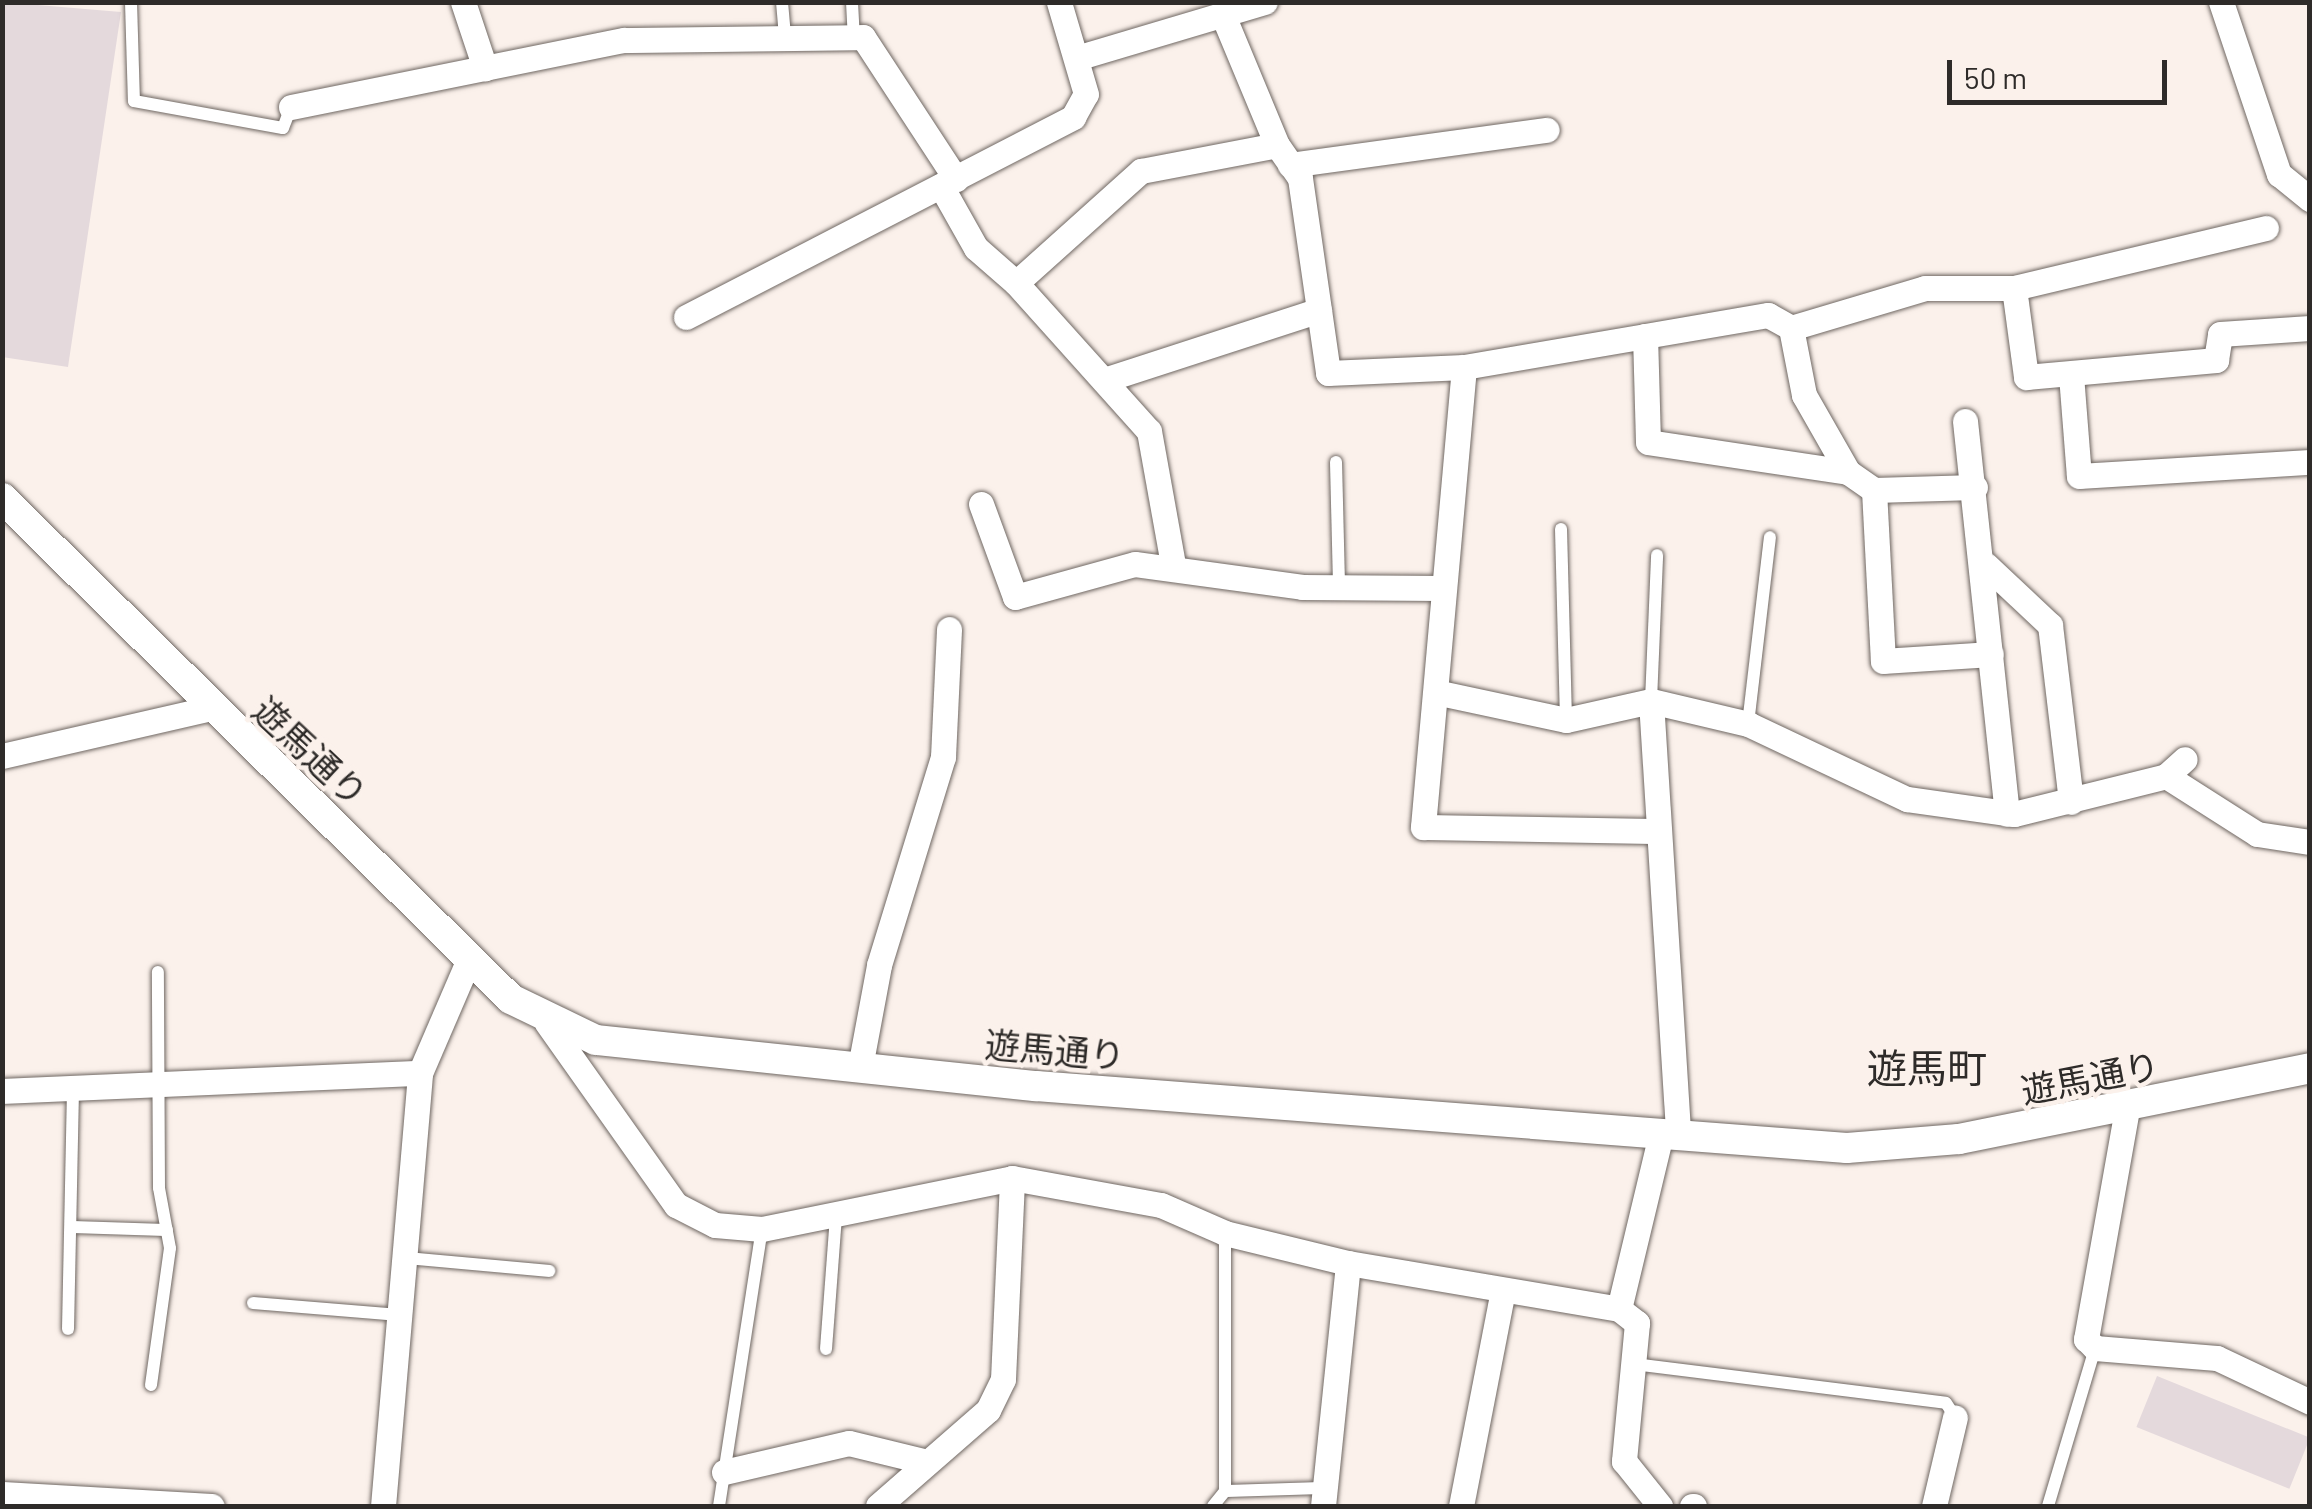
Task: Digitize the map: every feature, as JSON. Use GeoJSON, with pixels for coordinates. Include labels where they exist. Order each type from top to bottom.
{"type":"FeatureCollection","features":[{"type":"Feature","properties":{"kind":"street"},"geometry":{"type":"LineString","coordinates":[[462,2],[484,68]]}},
{"type":"Feature","properties":{"kind":"street"},"geometry":{"type":"LineString","coordinates":[[686,317],[1073,117],[1086,94],[1080,57],[1059,2]]}},
{"type":"Feature","properties":{"kind":"street"},"geometry":{"type":"LineString","coordinates":[[1080,57],[1225,20],[1265,2]]}},
{"type":"Feature","properties":{"kind":"street"},"geometry":{"type":"LineString","coordinates":[[2222,2],[2278,174],[2310,199]]}},
{"type":"Feature","properties":{"kind":"street"},"geometry":{"type":"LineString","coordinates":[[1225,20],[1284,155],[1319,310],[1328,374],[1464,367],[1768,315],[1791,328],[1925,288],[2014,288],[2266,228]]}},
{"type":"Feature","properties":{"kind":"street"},"geometry":{"type":"LineString","coordinates":[[291,107],[624,40],[854,37],[948,183],[976,248],[1016,283],[1149,431],[1173,565]]}},
{"type":"Feature","properties":{"kind":"street"},"geometry":{"type":"LineString","coordinates":[[1016,283],[1141,170],[1548,130]]}},
{"type":"Feature","properties":{"kind":"street"},"geometry":{"type":"LineString","coordinates":[[2014,288],[2026,377],[2216,360],[2220,334],[2310,328]]}},
{"type":"Feature","properties":{"kind":"street"},"geometry":{"type":"LineString","coordinates":[[1104,380],[1319,310]]}},
{"type":"Feature","properties":{"kind":"street"},"geometry":{"type":"LineString","coordinates":[[1791,328],[1804,396],[1848,472],[1874,490],[1975,486]]}},
{"type":"Feature","properties":{"kind":"street"},"geometry":{"type":"LineString","coordinates":[[1645,336],[1648,442],[1848,472]]}},
{"type":"Feature","properties":{"kind":"street"},"geometry":{"type":"LineString","coordinates":[[1464,367],[1460,478],[1442,588],[1440,693],[1423,828],[1655,831]]}},
{"type":"Feature","properties":{"kind":"street"},"geometry":{"type":"LineString","coordinates":[[2071,375],[2079,476],[2310,462]]}},
{"type":"Feature","properties":{"kind":"street"},"geometry":{"type":"LineString","coordinates":[[1965,421],[1986,565],[2008,814]]}},
{"type":"Feature","properties":{"kind":"street"},"geometry":{"type":"LineString","coordinates":[[1874,490],[1883,661],[1991,654]]}},
{"type":"Feature","properties":{"kind":"street","name":"遊馬通り"},"geometry":{"type":"LineString","coordinates":[[2,498],[211,708],[470,957],[548,1024],[596,1040],[860,1067],[1669,1135],[1907,1146],[2127,1109],[2310,1068]]}},
{"type":"Feature","properties":{"kind":"street"},"geometry":{"type":"LineString","coordinates":[[980,504],[1015,597],[1135,564],[1173,565],[1338,587],[1442,588]]}},
{"type":"Feature","properties":{"kind":"street"},"geometry":{"type":"LineString","coordinates":[[1986,565],[2050,625],[2071,802]]}},
{"type":"Feature","properties":{"kind":"street"},"geometry":{"type":"LineString","coordinates":[[860,1067],[879,965],[943,756],[949,629]]}},
{"type":"Feature","properties":{"kind":"street"},"geometry":{"type":"LineString","coordinates":[[1440,693],[1566,720],[1651,701],[1748,724],[1908,799],[2008,814],[2071,802],[2176,767],[2257,834],[2310,842]]}},
{"type":"Feature","properties":{"kind":"street"},"geometry":{"type":"LineString","coordinates":[[1619,1310],[1669,1135],[1651,701]]}},
{"type":"Feature","properties":{"kind":"street"},"geometry":{"type":"LineString","coordinates":[[2,756],[211,708]]}},
{"type":"Feature","properties":{"kind":"street"},"geometry":{"type":"LineString","coordinates":[[383,1506],[403,1316],[420,1074],[470,957]]}},
{"type":"Feature","properties":{"kind":"street"},"geometry":{"type":"LineString","coordinates":[[548,1024],[676,1205],[716,1225],[762,1229],[1012,1178],[1160,1204],[1224,1232],[1348,1263],[1619,1310],[1636,1322],[1624,1460],[1660,1506]]}},
{"type":"Feature","properties":{"kind":"street"},"geometry":{"type":"LineString","coordinates":[[2,1091],[73,1092],[420,1074]]}},
{"type":"Feature","properties":{"kind":"street"},"geometry":{"type":"LineString","coordinates":[[2127,1109],[2086,1339],[2095,1348],[2217,1358],[2310,1402]]}},
{"type":"Feature","properties":{"kind":"street"},"geometry":{"type":"LineString","coordinates":[[878,1506],[924,1461],[988,1410],[1003,1379],[1012,1178]]}},
{"type":"Feature","properties":{"kind":"street"},"geometry":{"type":"LineString","coordinates":[[1322,1497],[1348,1263]]}},
{"type":"Feature","properties":{"kind":"street"},"geometry":{"type":"LineString","coordinates":[[1461,1506],[1502,1290]]}},
{"type":"Feature","properties":{"kind":"street"},"geometry":{"type":"LineString","coordinates":[[1934,1506],[1956,1416]]}},
{"type":"Feature","properties":{"kind":"street"},"geometry":{"type":"LineString","coordinates":[[724,1472],[849,1443],[924,1461]]}},
{"type":"Feature","properties":{"kind":"street"},"geometry":{"type":"LineString","coordinates":[[2,1494],[212,1506]]}},
{"type":"Feature","properties":{"kind":"lane"},"geometry":{"type":"LineString","coordinates":[[131,2],[134,101],[284,128],[291,107]]}},
{"type":"Feature","properties":{"kind":"lane"},"geometry":{"type":"LineString","coordinates":[[782,2],[786,36]]}},
{"type":"Feature","properties":{"kind":"lane"},"geometry":{"type":"LineString","coordinates":[[852,2],[854,37]]}},
{"type":"Feature","properties":{"kind":"lane"},"geometry":{"type":"LineString","coordinates":[[1336,462],[1338,587]]}},
{"type":"Feature","properties":{"kind":"lane"},"geometry":{"type":"LineString","coordinates":[[1561,528],[1566,720]]}},
{"type":"Feature","properties":{"kind":"lane"},"geometry":{"type":"LineString","coordinates":[[1748,724],[1770,536]]}},
{"type":"Feature","properties":{"kind":"lane"},"geometry":{"type":"LineString","coordinates":[[1651,701],[1657,555]]}},
{"type":"Feature","properties":{"kind":"lane"},"geometry":{"type":"LineString","coordinates":[[151,1385],[167,1230],[158,1087],[158,972]]}},
{"type":"Feature","properties":{"kind":"lane"},"geometry":{"type":"LineString","coordinates":[[68,1330],[73,1092]]}},
{"type":"Feature","properties":{"kind":"lane"},"geometry":{"type":"LineString","coordinates":[[826,1349],[836,1216]]}},
{"type":"Feature","properties":{"kind":"lane"},"geometry":{"type":"LineString","coordinates":[[71,1227],[167,1230]]}},
{"type":"Feature","properties":{"kind":"lane"},"geometry":{"type":"LineString","coordinates":[[719,1506],[762,1229]]}},
{"type":"Feature","properties":{"kind":"lane"},"geometry":{"type":"LineString","coordinates":[[1213,1506],[1225,1490],[1224,1232]]}},
{"type":"Feature","properties":{"kind":"lane"},"geometry":{"type":"LineString","coordinates":[[406,1258],[548,1271]]}},
{"type":"Feature","properties":{"kind":"lane"},"geometry":{"type":"LineString","coordinates":[[253,1303],[403,1316]]}},
{"type":"Feature","properties":{"kind":"lane"},"geometry":{"type":"LineString","coordinates":[[2048,1506],[2095,1348]]}},
{"type":"Feature","properties":{"kind":"lane"},"geometry":{"type":"LineString","coordinates":[[1634,1364],[1946,1403],[1956,1416]]}},
{"type":"Feature","properties":{"kind":"lane"},"geometry":{"type":"LineString","coordinates":[[1225,1490],[1322,1497]]}},
{"type":"Feature","properties":{"kind":"building"},"geometry":{"type":"Polygon","coordinates":[[[2,2],[121,12],[68,367],[2,357],[2,2]]]}},
{"type":"Feature","properties":{"kind":"building"},"geometry":{"type":"Polygon","coordinates":[[[2157,1376],[2310,1438],[2289,1489],[2136,1427],[2157,1376]]]}},
{"type":"Feature","properties":{"kind":"district","name":"遊馬町"},"geometry":{"type":"Point","coordinates":[1927,1067]}}]}
